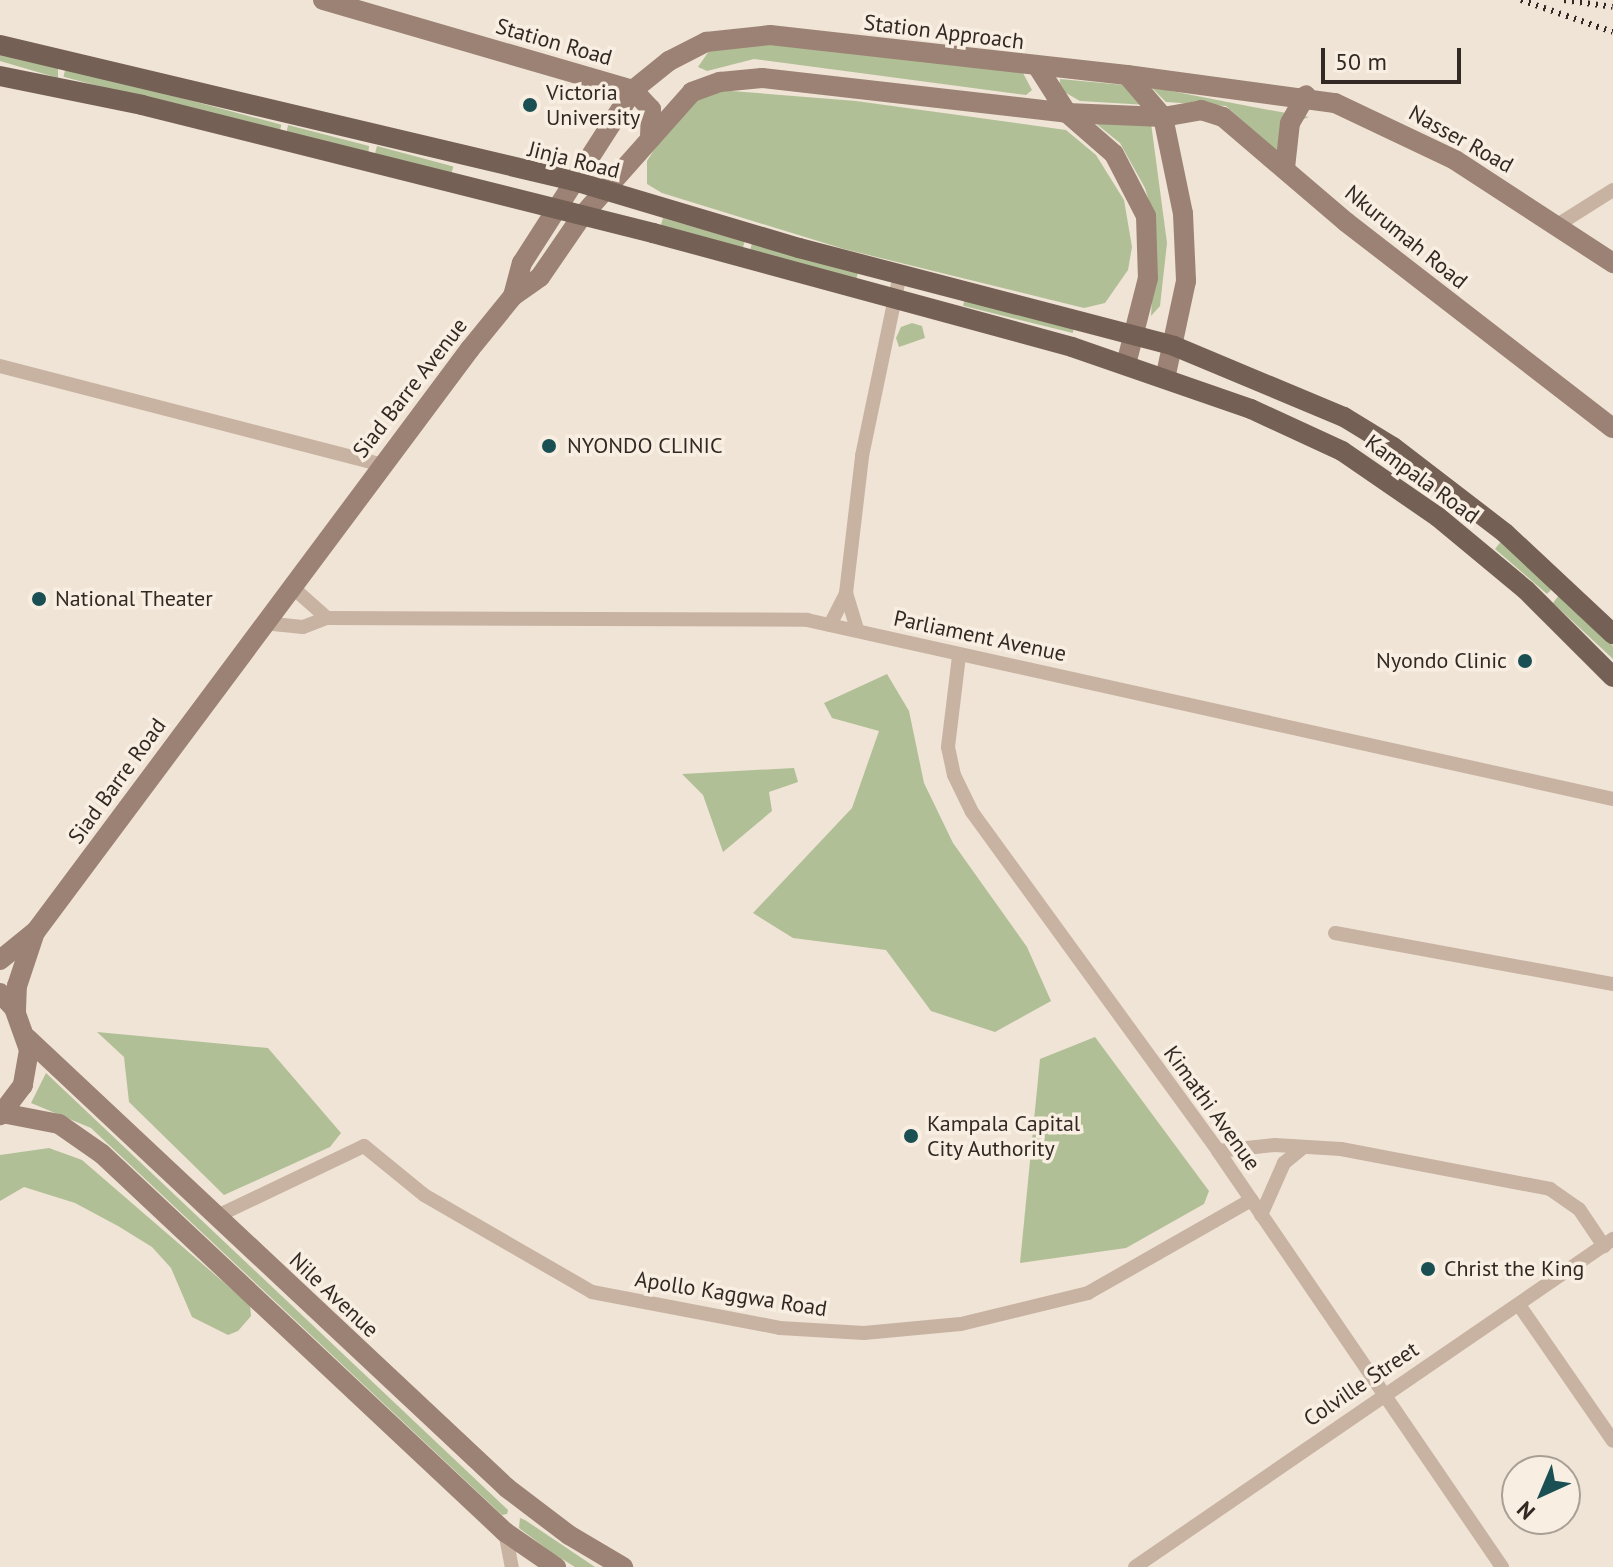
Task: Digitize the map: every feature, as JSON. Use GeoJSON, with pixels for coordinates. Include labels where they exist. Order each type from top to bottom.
{"type":"FeatureCollection","features":[{"type":"Feature","properties":{"kind":"main road","name":"Jinja Road"},"geometry":{"type":"LineString","coordinates":[[0,45],[574,181],[900,274],[1133,334]]}},
{"type":"Feature","properties":{"kind":"main road"},"geometry":{"type":"LineString","coordinates":[[0,76],[142,105],[557,209],[1126,364]]}},
{"type":"Feature","properties":{"kind":"main road","name":"Kampala Road"},"geometry":{"type":"LineString","coordinates":[[1133,334],[1174,346],[1329,410],[1393,447],[1505,533],[1613,634]]}},
{"type":"Feature","properties":{"kind":"main road","name":"Kampala Road"},"geometry":{"type":"LineString","coordinates":[[1126,364],[1285,422],[1365,465],[1487,555],[1613,677]]}},
{"type":"Feature","properties":{"kind":"street","name":"Station Road"},"geometry":{"type":"LineString","coordinates":[[323,0],[633,90]]}},
{"type":"Feature","properties":{"kind":"street","name":"Station Approach"},"geometry":{"type":"LineString","coordinates":[[513,296],[522,263],[633,90],[687,51],[739,35],[1039,69],[1127,75]]}},
{"type":"Feature","properties":{"kind":"street"},"geometry":{"type":"LineString","coordinates":[[1039,69],[1067,113],[1114,154],[1146,216],[1150,265],[1126,364]]}},
{"type":"Feature","properties":{"kind":"street"},"geometry":{"type":"LineString","coordinates":[[1127,75],[1163,117],[1187,251],[1174,346],[1165,379]]}},
{"type":"Feature","properties":{"kind":"street","name":"Nasser Road"},"geometry":{"type":"LineString","coordinates":[[1127,75],[1306,95],[1427,144],[1559,224],[1613,263]]}},
{"type":"Feature","properties":{"kind":"street"},"geometry":{"type":"LineString","coordinates":[[603,191],[692,92],[750,78],[1067,113],[1163,117]]}},
{"type":"Feature","properties":{"kind":"street"},"geometry":{"type":"LineString","coordinates":[[633,90],[651,109],[650,138]]}},
{"type":"Feature","properties":{"kind":"street"},"geometry":{"type":"LineString","coordinates":[[1285,168],[1287,132],[1306,95]]}},
{"type":"Feature","properties":{"kind":"street","name":"Nkurumah Road"},"geometry":{"type":"LineString","coordinates":[[1163,117],[1190,110],[1211,112],[1234,125],[1346,222],[1613,428]]}},
{"type":"Feature","properties":{"kind":"street"},"geometry":{"type":"LineString","coordinates":[[1559,224],[1613,190]]}},
{"type":"Feature","properties":{"kind":"street","name":"Siad Barre Avenue"},"geometry":{"type":"LineString","coordinates":[[263,623],[379,464],[513,296],[540,277],[603,191]]}},
{"type":"Feature","properties":{"kind":"street"},"geometry":{"type":"LineString","coordinates":[[830,625],[846,593],[862,456],[900,274]]}},
{"type":"Feature","properties":{"kind":"street"},"geometry":{"type":"LineString","coordinates":[[0,366],[379,464]]}},
{"type":"Feature","properties":{"kind":"street"},"geometry":{"type":"LineString","coordinates":[[291,586],[327,618]]}},
{"type":"Feature","properties":{"kind":"street"},"geometry":{"type":"LineString","coordinates":[[846,593],[857,630]]}},
{"type":"Feature","properties":{"kind":"street","name":"Parliament Avenue"},"geometry":{"type":"LineString","coordinates":[[263,623],[303,627],[327,618],[753,618],[830,625],[959,656],[1361,739],[1613,798]]}},
{"type":"Feature","properties":{"kind":"street","name":"Siad Barre Road"},"geometry":{"type":"LineString","coordinates":[[0,960],[36,931],[263,623]]}},
{"type":"Feature","properties":{"kind":"street","name":"Kimathi Avenue"},"geometry":{"type":"LineString","coordinates":[[959,656],[948,731],[950,762],[962,794],[1218,1151],[1381,1396],[1502,1567]]}},
{"type":"Feature","properties":{"kind":"street"},"geometry":{"type":"LineString","coordinates":[[16,1011],[21,970],[36,931]]}},
{"type":"Feature","properties":{"kind":"street"},"geometry":{"type":"LineString","coordinates":[[1335,933],[1613,984]]}},
{"type":"Feature","properties":{"kind":"street"},"geometry":{"type":"LineString","coordinates":[[0,993],[16,1011],[27,1038],[23,1085],[1,1114],[59,1124],[102,1154],[505,1532],[556,1567]]}},
{"type":"Feature","properties":{"kind":"street","name":"Nile Avenue"},"geometry":{"type":"LineString","coordinates":[[27,1038],[507,1488],[569,1535],[623,1567]]}},
{"type":"Feature","properties":{"kind":"street"},"geometry":{"type":"LineString","coordinates":[[1218,1151],[1275,1145],[1301,1149],[1341,1149],[1550,1189],[1579,1209],[1608,1243]]}},
{"type":"Feature","properties":{"kind":"street","name":"Apollo Kaggwa Road"},"geometry":{"type":"LineString","coordinates":[[215,1217],[364,1146],[424,1195],[592,1292],[820,1332],[914,1331],[1056,1303],[1132,1272],[1251,1200]]}},
{"type":"Feature","properties":{"kind":"street"},"geometry":{"type":"LineString","coordinates":[[1261,1215],[1285,1160],[1301,1149]]}},
{"type":"Feature","properties":{"kind":"street","name":"Colville Street"},"geometry":{"type":"LineString","coordinates":[[1135,1567],[1608,1243]]}},
{"type":"Feature","properties":{"kind":"street"},"geometry":{"type":"LineString","coordinates":[[1519,1305],[1613,1441]]}},
{"type":"Feature","properties":{"kind":"street"},"geometry":{"type":"LineString","coordinates":[[505,1532],[512,1567]]}},
{"type":"Feature","properties":{"kind":"green space"},"geometry":{"type":"Polygon","coordinates":[[[769,43],[1023,73],[1032,90],[1026,95],[754,59],[707,71],[698,67],[709,51],[769,43]]]}},
{"type":"Feature","properties":{"kind":"green space"},"geometry":{"type":"Polygon","coordinates":[[[0,52],[58,65],[58,78],[0,61],[0,52]]]}},
{"type":"Feature","properties":{"kind":"green space"},"geometry":{"type":"Polygon","coordinates":[[[66,67],[281,125],[279,134],[63,77],[66,67]]]}},
{"type":"Feature","properties":{"kind":"green space"},"geometry":{"type":"Polygon","coordinates":[[[1060,79],[1124,85],[1147,105],[1080,101],[1059,89],[1060,79]]]}},
{"type":"Feature","properties":{"kind":"green space"},"geometry":{"type":"Polygon","coordinates":[[[1151,87],[1309,117],[1298,121],[1276,152],[1226,106],[1166,102],[1151,87]]]}},
{"type":"Feature","properties":{"kind":"green space"},"geometry":{"type":"Polygon","coordinates":[[[719,90],[856,101],[1066,130],[1096,155],[1124,200],[1132,247],[1128,270],[1105,303],[1084,308],[844,249],[662,193],[647,184],[647,161],[678,112],[687,102],[719,90]]]}},
{"type":"Feature","properties":{"kind":"green space"},"geometry":{"type":"Polygon","coordinates":[[[1089,118],[1151,123],[1167,243],[1160,306],[1151,316],[1156,225],[1145,188],[1120,143],[1089,118]]]}},
{"type":"Feature","properties":{"kind":"green space"},"geometry":{"type":"Polygon","coordinates":[[[288,125],[369,146],[368,158],[286,135],[288,125]]]}},
{"type":"Feature","properties":{"kind":"green space"},"geometry":{"type":"Polygon","coordinates":[[[377,146],[453,166],[450,178],[374,158],[377,146]]]}},
{"type":"Feature","properties":{"kind":"green space"},"geometry":{"type":"Polygon","coordinates":[[[663,218],[745,241],[742,251],[660,228],[663,218]]]}},
{"type":"Feature","properties":{"kind":"green space"},"geometry":{"type":"Polygon","coordinates":[[[752,243],[858,271],[856,281],[749,253],[752,243]]]}},
{"type":"Feature","properties":{"kind":"green space"},"geometry":{"type":"Polygon","coordinates":[[[965,298],[1075,325],[1073,333],[963,306],[965,298]]]}},
{"type":"Feature","properties":{"kind":"green space"},"geometry":{"type":"Polygon","coordinates":[[[912,323],[922,326],[925,338],[899,347],[896,338],[901,327],[912,323]]]}},
{"type":"Feature","properties":{"kind":"green space"},"geometry":{"type":"Polygon","coordinates":[[[1502,540],[1553,588],[1547,594],[1495,549],[1502,540]]]}},
{"type":"Feature","properties":{"kind":"green space"},"geometry":{"type":"Polygon","coordinates":[[[1559,595],[1613,646],[1613,659],[1553,603],[1559,595]]]}},
{"type":"Feature","properties":{"kind":"green space"},"geometry":{"type":"Polygon","coordinates":[[[887,674],[909,711],[924,783],[953,843],[1027,947],[1051,1001],[995,1032],[931,1011],[886,950],[793,938],[753,913],[852,808],[879,731],[832,718],[824,703],[887,674]]]}},
{"type":"Feature","properties":{"kind":"green space"},"geometry":{"type":"Polygon","coordinates":[[[794,768],[798,782],[769,792],[772,811],[723,852],[703,795],[682,774],[794,768]]]}},
{"type":"Feature","properties":{"kind":"green space"},"geometry":{"type":"Polygon","coordinates":[[[97,1032],[268,1048],[341,1133],[330,1147],[224,1195],[129,1102],[124,1057],[97,1032]]]}},
{"type":"Feature","properties":{"kind":"green space"},"geometry":{"type":"Polygon","coordinates":[[[1095,1037],[1209,1191],[1204,1204],[1126,1248],[1020,1263],[1040,1059],[1095,1037]]]}},
{"type":"Feature","properties":{"kind":"green space"},"geometry":{"type":"Polygon","coordinates":[[[46,1073],[508,1510],[507,1514],[502,1515],[91,1128],[31,1103],[46,1073]]]}},
{"type":"Feature","properties":{"kind":"green space"},"geometry":{"type":"Polygon","coordinates":[[[49,1148],[82,1160],[250,1305],[251,1316],[238,1331],[228,1335],[192,1317],[171,1268],[152,1247],[118,1226],[75,1203],[24,1187],[0,1201],[0,1155],[49,1148]]]}},
{"type":"Feature","properties":{"kind":"green space"},"geometry":{"type":"Polygon","coordinates":[[[520,1518],[595,1567],[575,1567],[551,1552],[519,1528],[520,1518]]]}},
{"type":"Feature","properties":{"kind":"railway"},"geometry":{"type":"LineString","coordinates":[[1521,0],[1613,32]]}},
{"type":"Feature","properties":{"kind":"railway"},"geometry":{"type":"LineString","coordinates":[[1564,0],[1613,7]]}},
{"type":"Feature","properties":{"kind":"place","name":"Victoria University"},"geometry":{"type":"Point","coordinates":[530,105]}},
{"type":"Feature","properties":{"kind":"place","name":"NYONDO CLINIC"},"geometry":{"type":"Point","coordinates":[549,446]}},
{"type":"Feature","properties":{"kind":"place","name":"National Theater"},"geometry":{"type":"Point","coordinates":[39,599]}},
{"type":"Feature","properties":{"kind":"place","name":"Nyondo Clinic"},"geometry":{"type":"Point","coordinates":[1525,661]}},
{"type":"Feature","properties":{"kind":"place","name":"Kampala Capital City Authority"},"geometry":{"type":"Point","coordinates":[911,1136]}},
{"type":"Feature","properties":{"kind":"place","name":"Christ the King"},"geometry":{"type":"Point","coordinates":[1428,1269]}}]}
